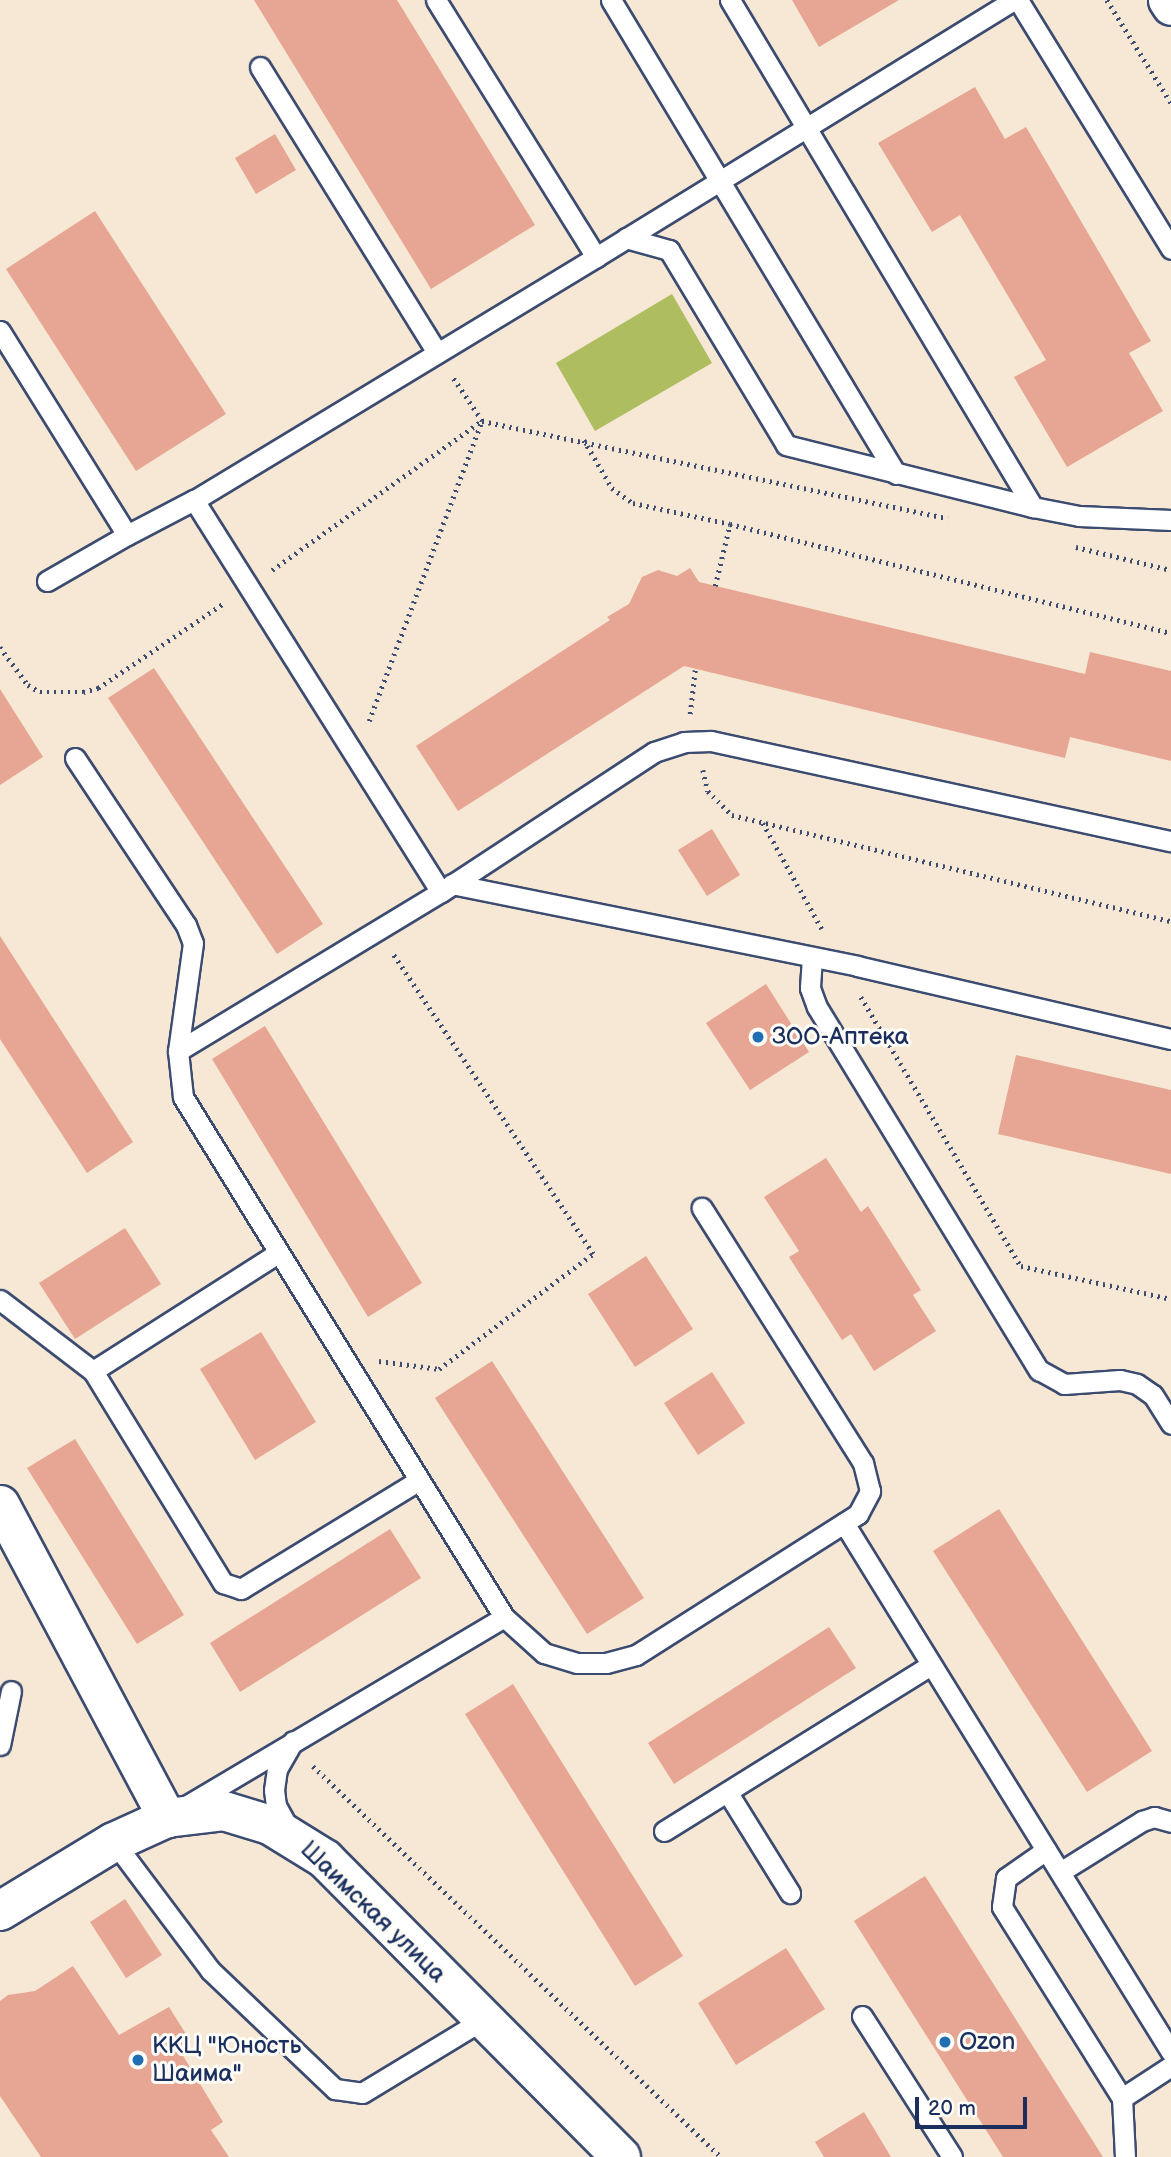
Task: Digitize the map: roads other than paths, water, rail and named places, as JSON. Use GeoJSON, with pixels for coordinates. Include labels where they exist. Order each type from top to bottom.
{"type":"FeatureCollection","features":[{"type":"Feature","properties":{"kind":"main road","name":"Шаимская улица"},"geometry":{"type":"LineString","coordinates":[[0,1911],[114,1842],[167,1818],[223,1811],[293,1836],[325,1859],[621,2157]]}},
{"type":"Feature","properties":{"kind":"street"},"geometry":{"type":"LineString","coordinates":[[1167,0],[1171,6]]}},
{"type":"Feature","properties":{"kind":"street"},"geometry":{"type":"LineString","coordinates":[[0,1504],[167,1818]]}},
{"type":"Feature","properties":{"kind":"lane"},"geometry":{"type":"LineString","coordinates":[[436,0],[596,257]]}},
{"type":"Feature","properties":{"kind":"lane"},"geometry":{"type":"LineString","coordinates":[[611,0],[722,178],[897,474]]}},
{"type":"Feature","properties":{"kind":"lane"},"geometry":{"type":"LineString","coordinates":[[730,0],[809,127],[1033,507]]}},
{"type":"Feature","properties":{"kind":"lane"},"geometry":{"type":"LineString","coordinates":[[47,580],[194,499],[1016,0],[1171,249]]}},
{"type":"Feature","properties":{"kind":"lane"},"geometry":{"type":"LineString","coordinates":[[260,67],[437,353]]}},
{"type":"Feature","properties":{"kind":"lane"},"geometry":{"type":"LineString","coordinates":[[626,237],[669,250],[786,444],[1033,507],[1079,516],[1171,520]]}},
{"type":"Feature","properties":{"kind":"lane"},"geometry":{"type":"LineString","coordinates":[[0,331],[127,535]]}},
{"type":"Feature","properties":{"kind":"lane"},"geometry":{"type":"LineString","coordinates":[[194,499],[251,585],[356,755],[447,888],[840,963],[1171,1039]]}},
{"type":"Feature","properties":{"kind":"lane"},"geometry":{"type":"LineString","coordinates":[[178,1051],[447,888],[654,752],[695,742],[1171,841]]}},
{"type":"Feature","properties":{"kind":"lane"},"geometry":{"type":"LineString","coordinates":[[75,758],[186,925],[193,943],[178,1051],[183,1097],[504,1617],[544,1653],[577,1664],[606,1663],[636,1655],[844,1523],[865,1504],[870,1490],[866,1469],[702,1208]]}},
{"type":"Feature","properties":{"kind":"lane"},"geometry":{"type":"LineString","coordinates":[[812,958],[810,988],[817,1007],[1039,1370],[1063,1384],[1120,1380],[1137,1384],[1153,1395],[1171,1424]]}},
{"type":"Feature","properties":{"kind":"lane"},"geometry":{"type":"LineString","coordinates":[[93,1371],[278,1253]]}},
{"type":"Feature","properties":{"kind":"lane"},"geometry":{"type":"LineString","coordinates":[[0,1300],[93,1371],[223,1583],[241,1589],[418,1481]]}},
{"type":"Feature","properties":{"kind":"lane"},"geometry":{"type":"LineString","coordinates":[[844,1523],[1171,2052]]}},
{"type":"Feature","properties":{"kind":"lane"},"geometry":{"type":"LineString","coordinates":[[167,1818],[295,1738],[504,1617]]}},
{"type":"Feature","properties":{"kind":"lane"},"geometry":{"type":"LineString","coordinates":[[664,1831],[931,1665]]}},
{"type":"Feature","properties":{"kind":"lane"},"geometry":{"type":"LineString","coordinates":[[0,1745],[11,1691]]}},
{"type":"Feature","properties":{"kind":"lane"},"geometry":{"type":"LineString","coordinates":[[293,1836],[276,1805],[274,1790],[277,1769],[295,1738]]}},
{"type":"Feature","properties":{"kind":"lane"},"geometry":{"type":"LineString","coordinates":[[728,1793],[790,1893]]}},
{"type":"Feature","properties":{"kind":"lane"},"geometry":{"type":"LineString","coordinates":[[1060,1872],[1142,1821],[1154,1817],[1171,1822]]}},
{"type":"Feature","properties":{"kind":"lane"},"geometry":{"type":"LineString","coordinates":[[114,1842],[210,1970],[335,2089],[362,2094],[484,2019]]}},
{"type":"Feature","properties":{"kind":"lane"},"geometry":{"type":"LineString","coordinates":[[1046,1850],[1006,1878],[1002,1907],[1122,2098],[1125,2157]]}},
{"type":"Feature","properties":{"kind":"lane"},"geometry":{"type":"LineString","coordinates":[[862,2016],[952,2157]]}},
{"type":"Feature","properties":{"kind":"lane"},"geometry":{"type":"LineString","coordinates":[[1122,2098],[1171,2066]]}},
{"type":"Feature","properties":{"kind":"place","name":"ЗОО-Аптека"},"geometry":{"type":"Point","coordinates":[758,1037]}},
{"type":"Feature","properties":{"kind":"place","name":"Ozon"},"geometry":{"type":"Point","coordinates":[945,2042]}},
{"type":"Feature","properties":{"kind":"place","name":"ККЦ \"Юность Шаима\""},"geometry":{"type":"Point","coordinates":[138,2060]}}]}
